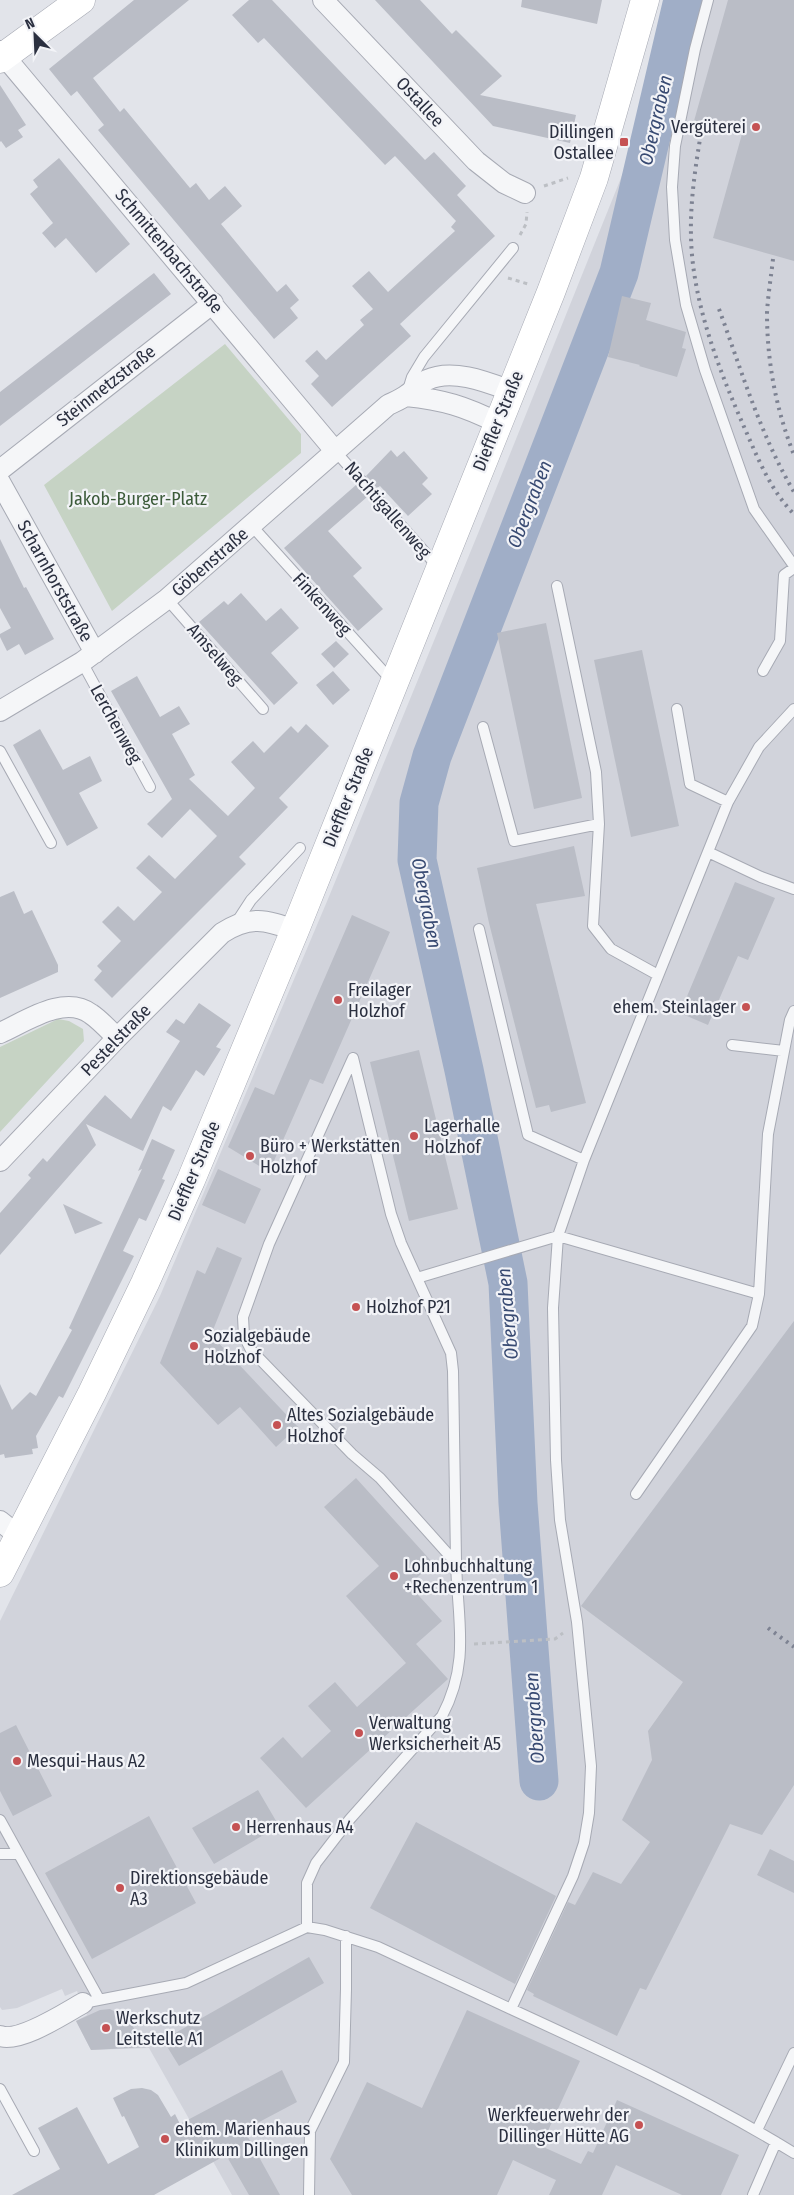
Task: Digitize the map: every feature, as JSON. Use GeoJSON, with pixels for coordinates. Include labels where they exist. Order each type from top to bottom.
{"type":"FeatureCollection","features":[{"type":"Feature","properties":{"kind":"main road"},"geometry":{"type":"LineString","coordinates":[[2,55],[81,0]]}},
{"type":"Feature","properties":{"kind":"main road","name":"Dieffler Straße"},"geometry":{"type":"LineString","coordinates":[[0,1573],[10,1529],[145,1283],[195,1170],[294,930],[551,292],[594,178],[645,0]]}},
{"type":"Feature","properties":{"kind":"street","name":"Ostallee"},"geometry":{"type":"LineString","coordinates":[[323,0],[476,161],[504,183],[525,193]]}},
{"type":"Feature","properties":{"kind":"street","name":"Schmittenbachstraße"},"geometry":{"type":"LineString","coordinates":[[2,55],[213,303],[336,452]]}},
{"type":"Feature","properties":{"kind":"street","name":"Steinmetzstraße"},"geometry":{"type":"LineString","coordinates":[[0,470],[213,303]]}},
{"type":"Feature","properties":{"kind":"street","name":"Göbenstraße"},"geometry":{"type":"LineString","coordinates":[[0,711],[89,658],[167,599],[388,405],[406,396],[425,380],[438,376],[467,378],[511,391]]}},
{"type":"Feature","properties":{"kind":"street"},"geometry":{"type":"LineString","coordinates":[[406,396],[445,401],[468,408],[498,422]]}},
{"type":"Feature","properties":{"kind":"street","name":"Scharnhorststraße"},"geometry":{"type":"LineString","coordinates":[[0,482],[89,658]]}},
{"type":"Feature","properties":{"kind":"street","name":"Pestelstraße"},"geometry":{"type":"LineString","coordinates":[[0,1161],[117,1038],[222,933],[236,924],[250,920],[269,921],[294,930]]}},
{"type":"Feature","properties":{"kind":"street"},"geometry":{"type":"LineString","coordinates":[[0,1033],[58,1007],[73,1007],[90,1012],[117,1038]]}},
{"type":"Feature","properties":{"kind":"street"},"geometry":{"type":"LineString","coordinates":[[0,2036],[17,2036],[91,2001]]}},
{"type":"Feature","properties":{"kind":"lane"},"geometry":{"type":"LineString","coordinates":[[708,0],[695,49],[675,146],[672,187],[674,240],[686,305],[704,370],[754,509],[794,567],[784,575],[780,641],[763,671]]}},
{"type":"Feature","properties":{"kind":"lane"},"geometry":{"type":"LineString","coordinates":[[406,396],[412,377],[424,357],[513,248]]}},
{"type":"Feature","properties":{"kind":"lane","name":"Nachtigallenweg"},"geometry":{"type":"LineString","coordinates":[[336,452],[439,568]]}},
{"type":"Feature","properties":{"kind":"lane","name":"Finkenweg"},"geometry":{"type":"LineString","coordinates":[[252,526],[393,682]]}},
{"type":"Feature","properties":{"kind":"lane"},"geometry":{"type":"LineString","coordinates":[[557,586],[596,772],[599,824],[593,926],[611,949],[658,975]]}},
{"type":"Feature","properties":{"kind":"lane","name":"Amselweg"},"geometry":{"type":"LineString","coordinates":[[167,599],[263,710]]}},
{"type":"Feature","properties":{"kind":"lane","name":"Lerchenweg"},"geometry":{"type":"LineString","coordinates":[[89,658],[150,786]]}},
{"type":"Feature","properties":{"kind":"lane"},"geometry":{"type":"LineString","coordinates":[[677,709],[690,784],[728,802]]}},
{"type":"Feature","properties":{"kind":"lane"},"geometry":{"type":"LineString","coordinates":[[511,2010],[573,1876],[584,1843],[591,1766],[577,1622],[560,1520],[556,1460],[553,1308],[558,1236],[584,1160],[728,802],[759,747],[794,709]]}},
{"type":"Feature","properties":{"kind":"lane"},"geometry":{"type":"LineString","coordinates":[[483,727],[514,841],[599,824]]}},
{"type":"Feature","properties":{"kind":"lane"},"geometry":{"type":"LineString","coordinates":[[0,751],[51,843]]}},
{"type":"Feature","properties":{"kind":"lane","name":"Pestelstraße"},"geometry":{"type":"LineString","coordinates":[[236,924],[251,900],[300,848]]}},
{"type":"Feature","properties":{"kind":"lane"},"geometry":{"type":"LineString","coordinates":[[708,852],[794,889]]}},
{"type":"Feature","properties":{"kind":"lane"},"geometry":{"type":"LineString","coordinates":[[479,929],[528,1134],[584,1160]]}},
{"type":"Feature","properties":{"kind":"lane"},"geometry":{"type":"LineString","coordinates":[[636,1494],[752,1326],[758,1294],[768,1134],[790,1020],[794,1010]]}},
{"type":"Feature","properties":{"kind":"lane"},"geometry":{"type":"LineString","coordinates":[[732,1045],[784,1051]]}},
{"type":"Feature","properties":{"kind":"lane"},"geometry":{"type":"LineString","coordinates":[[307,1927],[307,1883],[316,1862],[350,1819],[442,1716],[452,1696],[458,1675],[461,1645],[456,1563],[453,1371],[451,1352],[401,1243],[391,1214],[353,1058],[269,1244],[243,1317],[244,1336],[251,1350],[352,1454],[380,1478],[456,1563]]}},
{"type":"Feature","properties":{"kind":"lane"},"geometry":{"type":"LineString","coordinates":[[417,1278],[558,1236],[758,1294]]}},
{"type":"Feature","properties":{"kind":"lane"},"geometry":{"type":"LineString","coordinates":[[0,1820],[91,2001],[186,1983],[307,1927],[325,1930],[378,1947],[586,2044],[757,2130],[794,2153]]}},
{"type":"Feature","properties":{"kind":"lane"},"geometry":{"type":"LineString","coordinates":[[0,1854],[18,1854]]}},
{"type":"Feature","properties":{"kind":"lane"},"geometry":{"type":"LineString","coordinates":[[309,2195],[310,2130],[344,2062],[346,1936]]}},
{"type":"Feature","properties":{"kind":"lane"},"geometry":{"type":"LineString","coordinates":[[757,2130],[794,2053]]}},
{"type":"Feature","properties":{"kind":"lane"},"geometry":{"type":"LineString","coordinates":[[0,2089],[34,2151]]}},
{"type":"Feature","properties":{"kind":"lane"},"geometry":{"type":"LineString","coordinates":[[753,2195],[776,2142]]}},
{"type":"Feature","properties":{"kind":"path"},"geometry":{"type":"LineString","coordinates":[[513,248],[526,224],[525,193],[565,178],[594,178]]}},
{"type":"Feature","properties":{"kind":"path"},"geometry":{"type":"LineString","coordinates":[[493,273],[551,292]]}},
{"type":"Feature","properties":{"kind":"path"},"geometry":{"type":"LineString","coordinates":[[488,1643],[555,1639]]}},
{"type":"Feature","properties":{"kind":"shaded area"},"geometry":{"type":"Polygon","coordinates":[[[667,0],[794,0],[794,2195],[232,2195],[149,2048],[91,2050],[76,2021],[87,2015],[77,1991],[65,1996],[62,1989],[17,2008],[2,2010],[0,2007],[0,1621],[160,1296],[328,899],[627,163],[667,0]]]}},
{"type":"Feature","properties":{"kind":"green space","name":"Jakob-Burger-Platz"},"geometry":{"type":"Polygon","coordinates":[[[225,344],[301,434],[301,453],[112,611],[44,485],[225,344]]]}},
{"type":"Feature","properties":{"kind":"green space"},"geometry":{"type":"Polygon","coordinates":[[[58,1019],[69,1021],[83,1029],[84,1041],[0,1132],[0,1047],[58,1019]]]}},
{"type":"Feature","properties":{"kind":"building"},"geometry":{"type":"Polygon","coordinates":[[[134,0],[189,0],[93,78],[120,112],[124,108],[190,188],[196,183],[209,200],[225,186],[242,206],[221,224],[277,292],[286,284],[299,300],[290,308],[298,318],[274,339],[98,130],[104,125],[77,91],[71,96],[49,69],[134,0]]]}},
{"type":"Feature","properties":{"kind":"building"},"geometry":{"type":"Polygon","coordinates":[[[249,0],[272,0],[425,160],[434,152],[466,186],[457,195],[495,236],[400,324],[411,336],[332,407],[311,384],[319,376],[305,361],[317,350],[326,360],[364,325],[360,320],[373,309],[352,286],[369,271],[388,292],[455,231],[451,227],[456,221],[395,156],[385,165],[264,38],[258,43],[232,15],[249,0]]]}},
{"type":"Feature","properties":{"kind":"building"},"geometry":{"type":"Polygon","coordinates":[[[375,0],[420,0],[452,34],[456,30],[502,76],[480,95],[576,115],[570,143],[493,126],[375,0]]]}},
{"type":"Feature","properties":{"kind":"building"},"geometry":{"type":"Polygon","coordinates":[[[522,0],[602,0],[597,24],[521,7],[522,0]]]}},
{"type":"Feature","properties":{"kind":"building","name":"Vergüterei"},"geometry":{"type":"Polygon","coordinates":[[[728,0],[794,0],[794,261],[713,238],[742,134],[694,121],[728,0]]]}},
{"type":"Feature","properties":{"kind":"building"},"geometry":{"type":"Polygon","coordinates":[[[0,85],[26,125],[18,130],[23,137],[6,148],[0,142],[0,85]]]}},
{"type":"Feature","properties":{"kind":"building"},"geometry":{"type":"Polygon","coordinates":[[[59,158],[130,244],[96,273],[66,238],[55,248],[42,233],[53,223],[30,194],[38,187],[33,180],[59,158]]]}},
{"type":"Feature","properties":{"kind":"building"},"geometry":{"type":"Polygon","coordinates":[[[154,273],[171,294],[0,426],[0,392],[154,273]]]}},
{"type":"Feature","properties":{"kind":"building"},"geometry":{"type":"Polygon","coordinates":[[[622,296],[651,303],[646,320],[686,332],[682,348],[686,349],[677,377],[608,357],[622,296]]]}},
{"type":"Feature","properties":{"kind":"building"},"geometry":{"type":"Polygon","coordinates":[[[391,450],[397,457],[404,451],[428,478],[422,484],[432,494],[408,516],[380,486],[377,488],[366,476],[391,450]]]}},
{"type":"Feature","properties":{"kind":"building"},"geometry":{"type":"Polygon","coordinates":[[[356,485],[367,497],[328,531],[362,568],[353,576],[383,609],[358,631],[284,548],[356,485]]]}},
{"type":"Feature","properties":{"kind":"building"},"geometry":{"type":"Polygon","coordinates":[[[0,539],[24,588],[26,587],[54,639],[25,655],[19,644],[7,651],[0,637],[0,634],[11,628],[0,608],[0,539]]]}},
{"type":"Feature","properties":{"kind":"building"},"geometry":{"type":"Polygon","coordinates":[[[241,593],[266,621],[281,608],[299,628],[271,653],[298,683],[274,705],[199,622],[224,601],[228,605],[241,593]]]}},
{"type":"Feature","properties":{"kind":"building"},"geometry":{"type":"Polygon","coordinates":[[[546,623],[582,798],[534,809],[497,633],[546,623]]]}},
{"type":"Feature","properties":{"kind":"building"},"geometry":{"type":"Polygon","coordinates":[[[336,641],[349,654],[334,668],[321,654],[336,641]]]}},
{"type":"Feature","properties":{"kind":"building"},"geometry":{"type":"Polygon","coordinates":[[[642,650],[679,826],[631,837],[594,660],[642,650]]]}},
{"type":"Feature","properties":{"kind":"building"},"geometry":{"type":"Polygon","coordinates":[[[333,671],[350,690],[333,705],[316,685],[333,671]]]}},
{"type":"Feature","properties":{"kind":"building"},"geometry":{"type":"Polygon","coordinates":[[[137,676],[160,717],[179,706],[190,724],[172,734],[195,775],[189,779],[228,816],[255,788],[231,762],[253,741],[264,753],[291,726],[298,733],[306,724],[329,746],[279,798],[288,807],[239,857],[246,864],[112,998],[94,980],[102,971],[97,966],[121,941],[102,922],[118,906],[134,921],[162,892],[136,868],[149,855],[175,879],[217,836],[190,809],[162,838],[147,824],[172,799],[111,691],[137,676]]]}},
{"type":"Feature","properties":{"kind":"building"},"geometry":{"type":"Polygon","coordinates":[[[40,729],[63,770],[90,756],[102,781],[79,793],[98,828],[67,846],[13,745],[40,729]]]}},
{"type":"Feature","properties":{"kind":"building"},"geometry":{"type":"Polygon","coordinates":[[[574,846],[585,896],[536,904],[586,1103],[551,1112],[549,1105],[536,1108],[477,868],[574,846]]]}},
{"type":"Feature","properties":{"kind":"building"},"geometry":{"type":"Polygon","coordinates":[[[735,882],[775,898],[748,960],[738,956],[708,1025],[680,1013],[735,882]]]}},
{"type":"Feature","properties":{"kind":"building"},"geometry":{"type":"Polygon","coordinates":[[[14,891],[24,914],[32,910],[58,965],[58,972],[0,998],[0,897],[14,891]]]}},
{"type":"Feature","properties":{"kind":"building","name":"Freilager Holzhof"},"geometry":{"type":"Polygon","coordinates":[[[352,915],[390,932],[323,1084],[310,1079],[269,1172],[228,1147],[255,1087],[274,1095],[352,915]]]}},
{"type":"Feature","properties":{"kind":"building"},"geometry":{"type":"Polygon","coordinates":[[[199,1003],[231,1025],[216,1047],[221,1049],[204,1076],[196,1070],[171,1111],[163,1106],[143,1151],[86,1124],[96,1145],[0,1255],[0,1213],[31,1178],[28,1175],[43,1158],[47,1162],[105,1095],[131,1119],[180,1041],[166,1032],[176,1019],[184,1024],[199,1003]]]}},
{"type":"Feature","properties":{"kind":"building","name":"Lagerhalle Holzhof"},"geometry":{"type":"Polygon","coordinates":[[[419,1050],[458,1209],[409,1221],[370,1062],[419,1050]]]}},
{"type":"Feature","properties":{"kind":"building"},"geometry":{"type":"Polygon","coordinates":[[[152,1139],[175,1150],[162,1179],[165,1180],[146,1221],[139,1218],[123,1251],[134,1256],[63,1398],[59,1396],[36,1436],[38,1448],[32,1449],[33,1454],[5,1458],[4,1454],[0,1455],[0,1384],[12,1410],[30,1392],[36,1396],[72,1330],[69,1328],[142,1169],[138,1171],[152,1139]]]}},
{"type":"Feature","properties":{"kind":"building"},"geometry":{"type":"Polygon","coordinates":[[[218,1169],[261,1189],[245,1224],[202,1205],[218,1169]]]}},
{"type":"Feature","properties":{"kind":"building"},"geometry":{"type":"Polygon","coordinates":[[[63,1204],[103,1223],[75,1234],[63,1204]]]}},
{"type":"Feature","properties":{"kind":"building","name":"Sozialgebäude Holzhof"},"geometry":{"type":"Polygon","coordinates":[[[217,1247],[242,1258],[211,1335],[298,1427],[276,1447],[240,1407],[218,1425],[160,1363],[197,1270],[205,1274],[217,1247]]]}},
{"type":"Feature","properties":{"kind":"building"},"geometry":{"type":"Polygon","coordinates":[[[794,1321],[794,1785],[762,1835],[730,1824],[646,1990],[640,1988],[617,2036],[533,1996],[534,1994],[527,1990],[568,1902],[575,1905],[593,1872],[621,1884],[650,1842],[622,1820],[652,1760],[648,1731],[683,1682],[581,1606],[794,1321]]]}},
{"type":"Feature","properties":{"kind":"building"},"geometry":{"type":"Polygon","coordinates":[[[356,1478],[433,1563],[409,1585],[442,1621],[416,1644],[448,1679],[306,1808],[260,1758],[283,1737],[302,1758],[331,1731],[308,1706],[335,1682],[357,1707],[406,1663],[346,1596],[379,1566],[324,1507],[356,1478]]]}},
{"type":"Feature","properties":{"kind":"building","name":"Mesqui-Haus A2"},"geometry":{"type":"Polygon","coordinates":[[[16,1725],[52,1796],[13,1816],[0,1791],[0,1733],[16,1725]]]}},
{"type":"Feature","properties":{"kind":"building","name":"Herrenhaus A4"},"geometry":{"type":"Polygon","coordinates":[[[258,1790],[279,1826],[214,1864],[192,1828],[258,1790]]]}},
{"type":"Feature","properties":{"kind":"building","name":"Direktionsgebäude A3"},"geometry":{"type":"Polygon","coordinates":[[[149,1816],[196,1903],[92,1959],[45,1873],[149,1816]]]}},
{"type":"Feature","properties":{"kind":"building"},"geometry":{"type":"Polygon","coordinates":[[[416,1822],[556,1896],[515,1984],[370,1908],[416,1822]]]}},
{"type":"Feature","properties":{"kind":"building"},"geometry":{"type":"Polygon","coordinates":[[[770,1849],[794,1861],[794,1893],[757,1875],[770,1849]]]}},
{"type":"Feature","properties":{"kind":"building"},"geometry":{"type":"Polygon","coordinates":[[[309,1957],[324,1983],[179,2066],[163,2040],[309,1957]]]}},
{"type":"Feature","properties":{"kind":"building","name":"Werkschutz Leitstelle A1"},"geometry":{"type":"Polygon","coordinates":[[[110,2009],[125,2017],[149,2047],[91,2050],[76,2021],[100,2010],[110,2009]]]}},
{"type":"Feature","properties":{"kind":"building"},"geometry":{"type":"Polygon","coordinates":[[[467,2010],[580,2061],[541,2146],[581,2164],[588,2151],[593,2153],[617,2100],[739,2155],[721,2195],[682,2195],[616,2165],[602,2195],[549,2195],[556,2180],[513,2160],[497,2195],[352,2195],[330,2159],[367,2082],[422,2108],[467,2010]]]}},
{"type":"Feature","properties":{"kind":"building","name":"ehem. Marienhaus Klinikum Dillingen"},"geometry":{"type":"Polygon","coordinates":[[[282,2070],[297,2102],[244,2130],[280,2195],[249,2195],[226,2155],[154,2195],[12,2195],[60,2169],[38,2128],[77,2107],[108,2164],[139,2147],[113,2098],[131,2089],[142,2088],[151,2090],[158,2095],[171,2117],[175,2114],[180,2124],[282,2070]]]}},
{"type":"Feature","properties":{"kind":"waterway","name":"Obergraben"},"geometry":{"type":"LineString","coordinates":[[539,1781],[518,1503],[508,1283],[464,1070],[417,860],[419,803],[432,756],[619,273],[683,0]]}},
{"type":"Feature","properties":{"kind":"railway"},"geometry":{"type":"LineString","coordinates":[[702,127],[691,209],[691,236],[696,285],[717,359],[755,452],[778,495],[794,514]]}},
{"type":"Feature","properties":{"kind":"railway"},"geometry":{"type":"LineString","coordinates":[[773,259],[767,331],[774,385],[782,420],[794,455]]}},
{"type":"Feature","properties":{"kind":"railway"},"geometry":{"type":"LineString","coordinates":[[719,309],[761,425],[794,492]]}},
{"type":"Feature","properties":{"kind":"railway"},"geometry":{"type":"LineString","coordinates":[[768,1628],[794,1647]]}},
{"type":"Feature","properties":{"kind":"place","name":"Vergüterei"},"geometry":{"type":"Point","coordinates":[756,127]}},
{"type":"Feature","properties":{"kind":"place","name":"Dillingen Ostallee"},"geometry":{"type":"Point","coordinates":[624,142]}},
{"type":"Feature","properties":{"kind":"place","name":"Freilager Holzhof"},"geometry":{"type":"Point","coordinates":[338,1000]}},
{"type":"Feature","properties":{"kind":"place","name":"ehem. Steinlager"},"geometry":{"type":"Point","coordinates":[746,1007]}},
{"type":"Feature","properties":{"kind":"place","name":"Lagerhalle Holzhof"},"geometry":{"type":"Point","coordinates":[414,1136]}},
{"type":"Feature","properties":{"kind":"place","name":"Büro + Werkstätten Holzhof"},"geometry":{"type":"Point","coordinates":[250,1156]}},
{"type":"Feature","properties":{"kind":"place","name":"Holzhof P21"},"geometry":{"type":"Point","coordinates":[356,1307]}},
{"type":"Feature","properties":{"kind":"place","name":"Sozialgebäude Holzhof"},"geometry":{"type":"Point","coordinates":[194,1346]}},
{"type":"Feature","properties":{"kind":"place","name":"Altes Sozialgebäude Holzhof"},"geometry":{"type":"Point","coordinates":[277,1425]}},
{"type":"Feature","properties":{"kind":"place","name":"Lohnbuchhaltung +Rechenzentrum 1"},"geometry":{"type":"Point","coordinates":[394,1576]}},
{"type":"Feature","properties":{"kind":"place","name":"Verwaltung Werksicherheit A5"},"geometry":{"type":"Point","coordinates":[359,1733]}},
{"type":"Feature","properties":{"kind":"place","name":"Mesqui-Haus A2"},"geometry":{"type":"Point","coordinates":[17,1761]}},
{"type":"Feature","properties":{"kind":"place","name":"Herrenhaus A4"},"geometry":{"type":"Point","coordinates":[236,1827]}},
{"type":"Feature","properties":{"kind":"place","name":"Direktionsgebäude A3"},"geometry":{"type":"Point","coordinates":[120,1888]}},
{"type":"Feature","properties":{"kind":"place","name":"Werkschutz Leitstelle A1"},"geometry":{"type":"Point","coordinates":[106,2028]}},
{"type":"Feature","properties":{"kind":"place","name":"Werkfeuerwehr der Dillinger Hütte AG"},"geometry":{"type":"Point","coordinates":[639,2125]}},
{"type":"Feature","properties":{"kind":"place","name":"ehem. Marienhaus Klinikum Dillingen"},"geometry":{"type":"Point","coordinates":[165,2139]}}]}
